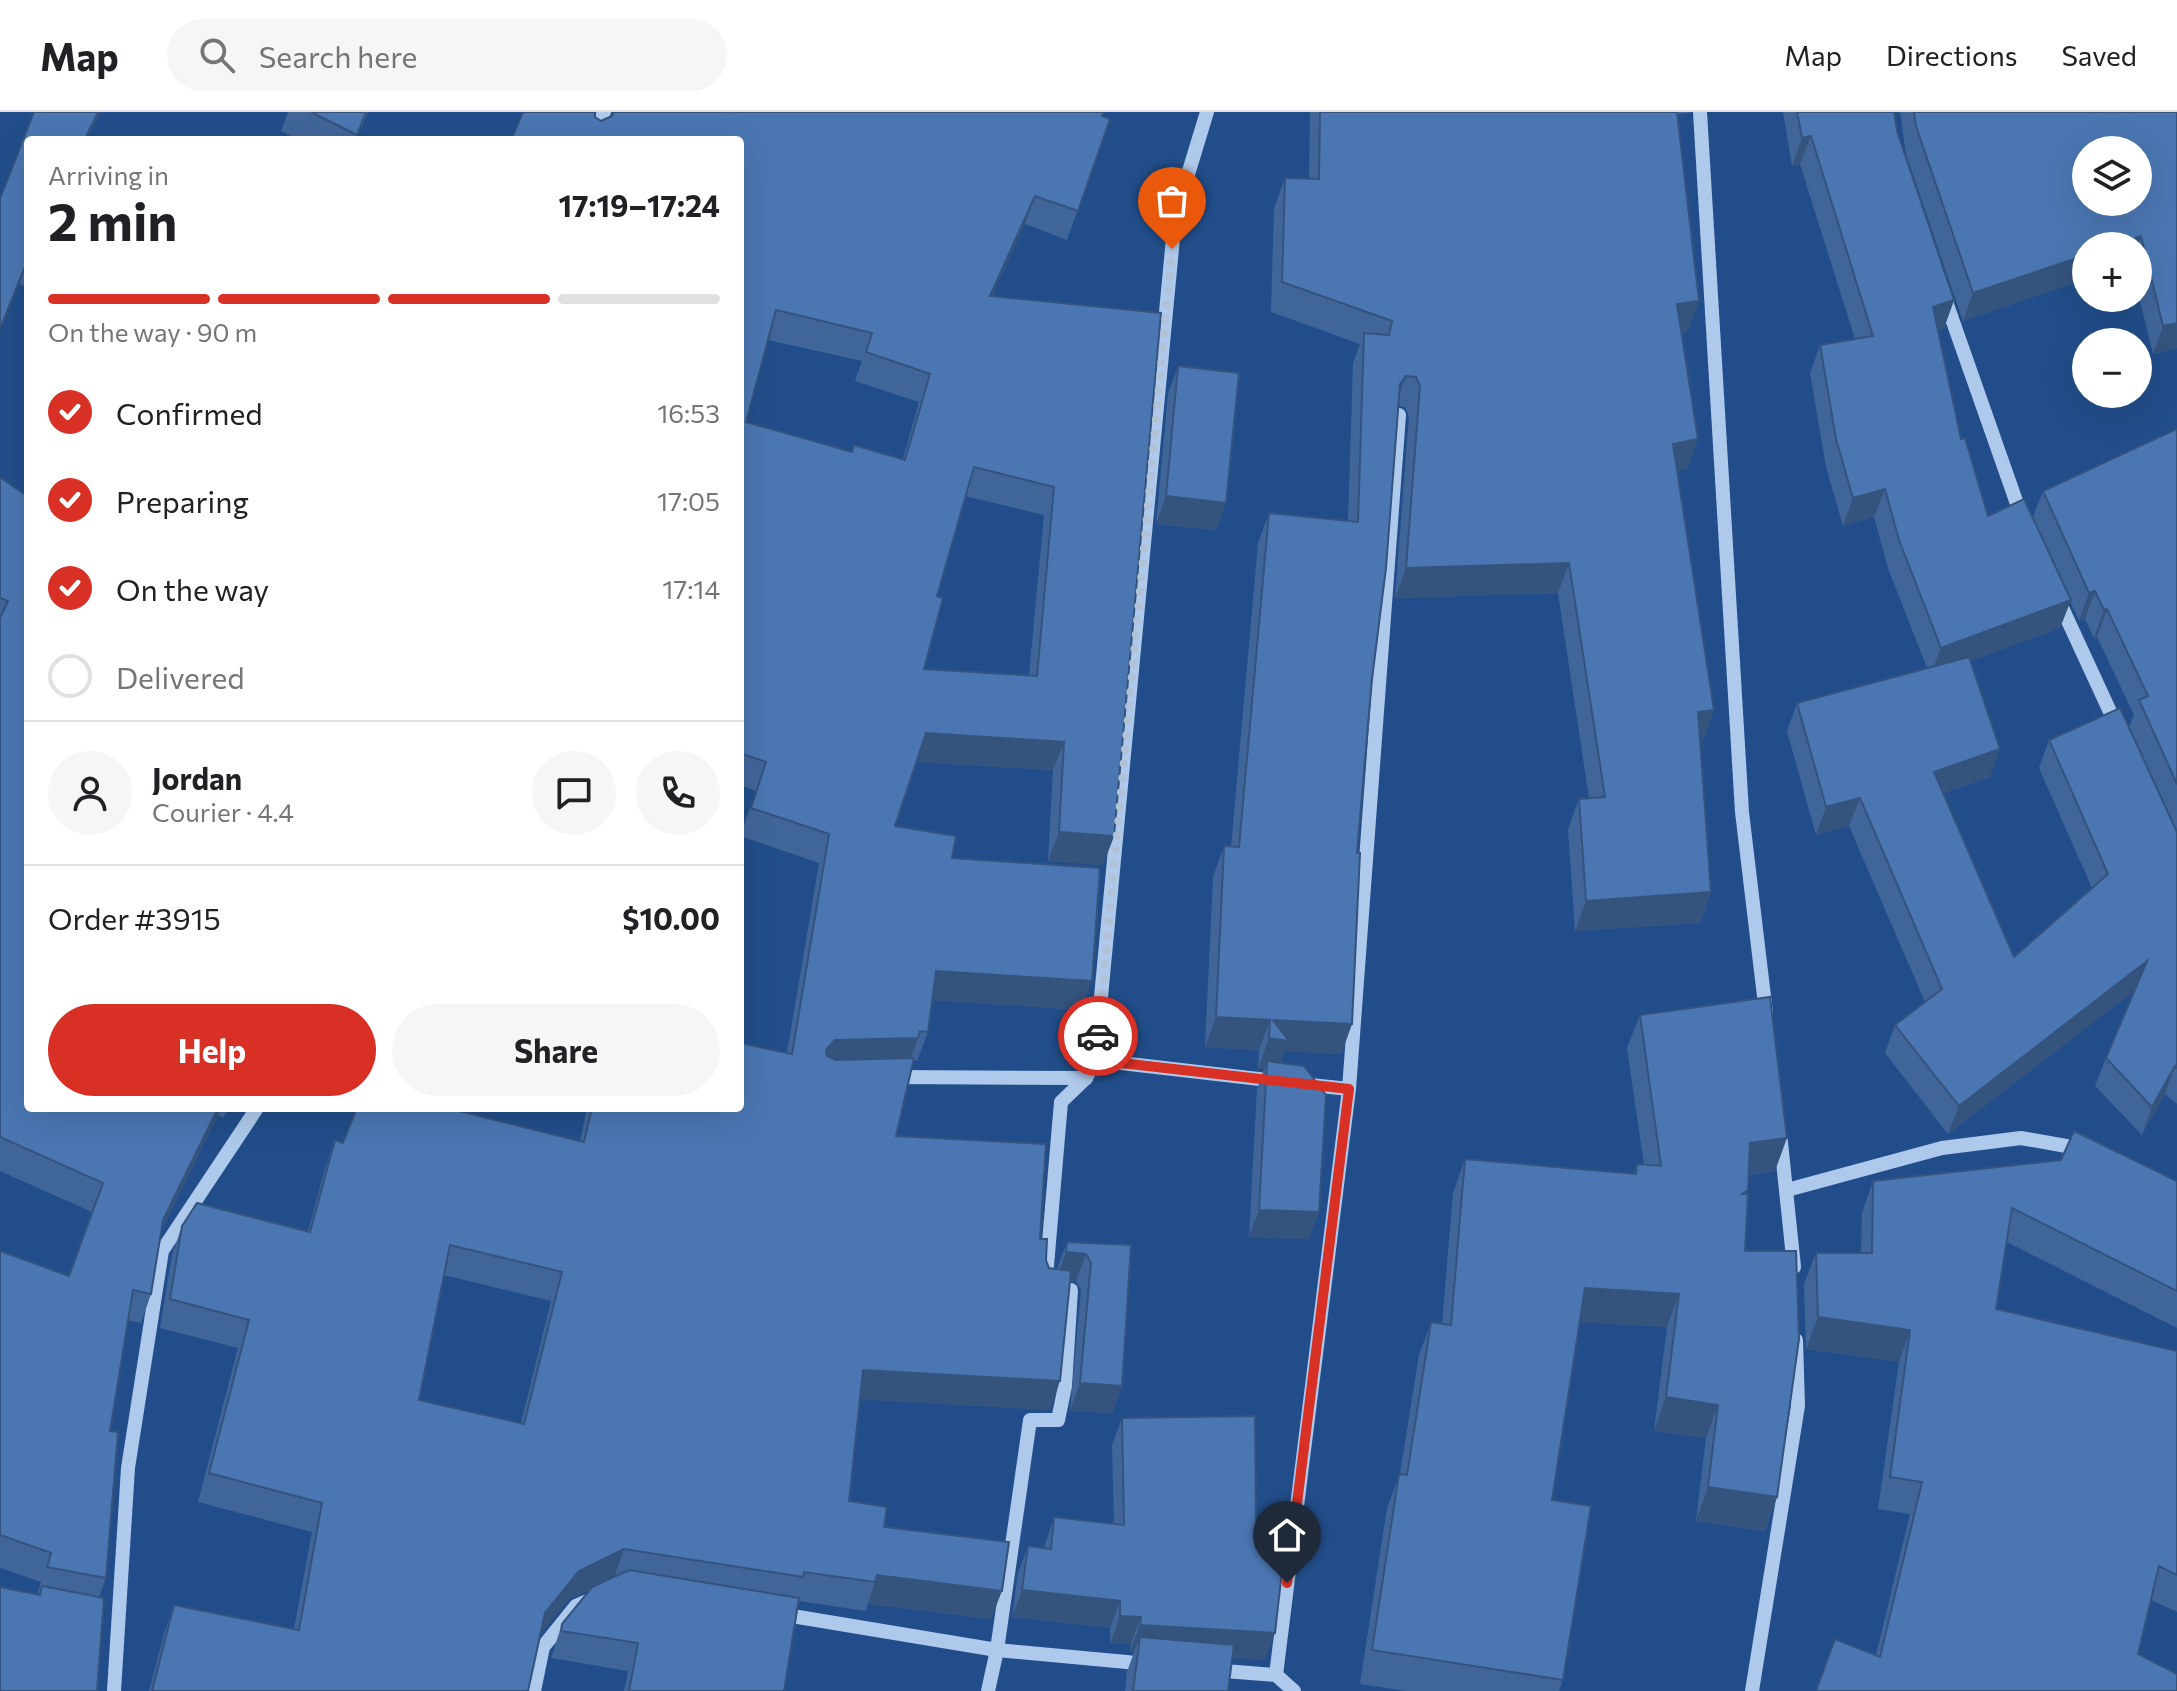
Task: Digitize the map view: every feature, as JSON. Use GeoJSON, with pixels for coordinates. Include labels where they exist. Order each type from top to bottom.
{"type":"FeatureCollection","features":[{"type":"Feature","properties":{"kind":"street"},"geometry":{"type":"LineString","coordinates":[[595,136],[604,112]]}},
{"type":"Feature","properties":{"kind":"street"},"geometry":{"type":"LineString","coordinates":[[988,1691],[997,1650],[1030,1420],[1058,1420],[1065,1386],[1071,1290],[1045,1289],[1061,1102],[1086,1078],[1095,1060],[1175,217],[1207,112]]}},
{"type":"Feature","properties":{"kind":"street"},"geometry":{"type":"LineString","coordinates":[[1700,112],[1742,812],[1768,1032]]}},
{"type":"Feature","properties":{"kind":"street"},"geometry":{"type":"LineString","coordinates":[[1936,274],[2017,509],[2031,538]]}},
{"type":"Feature","properties":{"kind":"street"},"geometry":{"type":"LineString","coordinates":[[1276,1675],[1349,1089],[1399,415]]}},
{"type":"Feature","properties":{"kind":"street"},"geometry":{"type":"LineString","coordinates":[[2051,582],[2124,741]]}},
{"type":"Feature","properties":{"kind":"street"},"geometry":{"type":"LineString","coordinates":[[1095,1060],[1349,1089]]}},
{"type":"Feature","properties":{"kind":"street"},"geometry":{"type":"LineString","coordinates":[[884,1077],[1086,1078]]}},
{"type":"Feature","properties":{"kind":"street"},"geometry":{"type":"LineString","coordinates":[[1778,1111],[1794,1286]]}},
{"type":"Feature","properties":{"kind":"street"},"geometry":{"type":"LineString","coordinates":[[114,1691],[110,1620],[128,1468],[162,1251],[254,1112]]}},
{"type":"Feature","properties":{"kind":"street"},"geometry":{"type":"LineString","coordinates":[[1787,1190],[1942,1148],[2021,1138],[2097,1152]]}},
{"type":"Feature","properties":{"kind":"street"},"geometry":{"type":"LineString","coordinates":[[1752,1691],[1798,1406],[1796,1331]]}},
{"type":"Feature","properties":{"kind":"street"},"geometry":{"type":"LineString","coordinates":[[534,1691],[543,1647],[576,1606],[604,1593]]}},
{"type":"Feature","properties":{"kind":"street"},"geometry":{"type":"LineString","coordinates":[[770,1612],[997,1650],[1167,1665]]}},
{"type":"Feature","properties":{"kind":"street"},"geometry":{"type":"LineString","coordinates":[[1198,1668],[1276,1675],[1294,1691]]}},
{"type":"Feature","properties":{"kind":"building"},"geometry":{"type":"Polygon","coordinates":[[[34,112],[98,112],[86,136],[25,136],[34,112]]]}},
{"type":"Feature","properties":{"kind":"building"},"geometry":{"type":"Polygon","coordinates":[[[311,112],[366,112],[357,135],[311,112]]]}},
{"type":"Feature","properties":{"kind":"building"},"geometry":{"type":"Polygon","coordinates":[[[523,112],[595,112],[595,117],[601,121],[614,112],[1104,112],[1102,116],[1110,119],[1078,211],[1035,196],[990,296],[1161,313],[1114,836],[1059,832],[1064,742],[926,733],[895,826],[956,836],[952,858],[1100,868],[1092,981],[936,971],[928,1032],[920,1031],[918,1038],[835,1040],[826,1050],[827,1056],[836,1060],[914,1058],[896,1136],[1046,1144],[1040,1239],[1047,1239],[1046,1260],[1049,1268],[1071,1271],[1060,1381],[863,1370],[849,1501],[887,1507],[884,1527],[1009,1542],[1002,1591],[877,1575],[875,1582],[804,1572],[803,1577],[624,1549],[579,1571],[545,1613],[528,1691],[152,1691],[174,1605],[299,1630],[322,1503],[209,1473],[249,1320],[170,1299],[182,1226],[197,1203],[310,1232],[335,1140],[343,1143],[355,1112],[463,1112],[584,1142],[591,1112],[744,1112],[744,1044],[792,1054],[829,834],[751,808],[766,762],[744,754],[744,136],[513,136],[523,112]],[[776,310],[746,422],[852,452],[854,445],[905,460],[930,374],[866,352],[872,333],[776,310]],[[974,467],[937,596],[943,598],[924,669],[1037,676],[1054,487],[974,467]],[[450,1245],[419,1400],[524,1424],[562,1272],[450,1245]]]}},
{"type":"Feature","properties":{"kind":"building"},"geometry":{"type":"Polygon","coordinates":[[[1320,112],[1677,112],[1699,301],[1677,304],[1698,439],[1673,444],[1714,710],[1698,712],[1711,892],[1586,901],[1579,799],[1605,797],[1569,563],[1406,568],[1420,386],[1416,377],[1406,376],[1400,384],[1386,568],[1372,679],[1357,853],[1360,853],[1352,1024],[1273,1020],[1289,1041],[1269,1038],[1270,1020],[1216,1017],[1224,846],[1239,847],[1269,513],[1358,522],[1364,333],[1389,335],[1392,321],[1282,282],[1285,178],[1319,179],[1320,112]]]}},
{"type":"Feature","properties":{"kind":"building"},"geometry":{"type":"Polygon","coordinates":[[[1797,112],[1894,112],[1897,131],[1954,300],[1933,307],[1961,439],[1965,438],[1988,516],[2024,499],[2071,600],[1941,648],[1899,540],[1885,489],[1853,498],[1836,439],[1820,345],[1873,336],[1811,136],[1802,138],[1797,112]]]}},
{"type":"Feature","properties":{"kind":"building"},"geometry":{"type":"Polygon","coordinates":[[[1914,112],[2177,112],[2177,323],[2163,326],[2152,281],[2152,232],[2072,232],[2072,260],[1973,293],[1916,126],[1914,112]]]}},
{"type":"Feature","properties":{"kind":"building"},"geometry":{"type":"Polygon","coordinates":[[[24,138],[24,269],[0,329],[0,199],[24,138]]]}},
{"type":"Feature","properties":{"kind":"building"},"geometry":{"type":"Polygon","coordinates":[[[1178,366],[1239,373],[1226,503],[1166,496],[1178,366]]]}},
{"type":"Feature","properties":{"kind":"building"},"geometry":{"type":"Polygon","coordinates":[[[2177,429],[2177,784],[2139,700],[2148,696],[2107,609],[2104,610],[2095,591],[2089,593],[2043,491],[2177,429]]]}},
{"type":"Feature","properties":{"kind":"building"},"geometry":{"type":"Polygon","coordinates":[[[0,477],[24,494],[24,1112],[216,1112],[163,1220],[151,1294],[133,1290],[110,1431],[118,1432],[106,1578],[47,1567],[51,1553],[0,1535],[0,1251],[69,1276],[103,1183],[0,1137],[0,618],[8,601],[0,598],[0,477]]]}},
{"type":"Feature","properties":{"kind":"building"},"geometry":{"type":"Polygon","coordinates":[[[1969,657],[2000,749],[1934,772],[2014,957],[2108,874],[2049,740],[2120,708],[2177,832],[2177,1068],[2175,1066],[2152,1107],[2106,1058],[2147,961],[1959,1106],[1895,1025],[1942,989],[1860,798],[1826,807],[1797,703],[1969,657]]]}},
{"type":"Feature","properties":{"kind":"building"},"geometry":{"type":"Polygon","coordinates":[[[1770,997],[1787,1138],[1750,1143],[1748,1190],[1742,1194],[1748,1194],[1745,1251],[1796,1251],[1799,1339],[1777,1497],[1708,1487],[1718,1405],[1666,1397],[1679,1294],[1585,1288],[1552,1500],[1591,1506],[1563,1680],[1372,1650],[1399,1474],[1407,1475],[1431,1322],[1451,1325],[1465,1159],[1636,1174],[1637,1164],[1661,1166],[1640,1015],[1770,997]]]}},
{"type":"Feature","properties":{"kind":"building"},"geometry":{"type":"Polygon","coordinates":[[[1267,1061],[1304,1066],[1326,1095],[1319,1212],[1259,1210],[1267,1061]]]}},
{"type":"Feature","properties":{"kind":"building"},"geometry":{"type":"Polygon","coordinates":[[[2074,1131],[2177,1181],[2177,1291],[2012,1208],[1996,1309],[2177,1351],[2177,1575],[2159,1566],[2138,1654],[2177,1674],[2177,1691],[1816,1691],[1835,1639],[1880,1657],[1922,1482],[1890,1477],[1910,1330],[1818,1317],[1816,1253],[1872,1253],[1873,1181],[2061,1160],[2074,1131]]]}},
{"type":"Feature","properties":{"kind":"building"},"geometry":{"type":"Polygon","coordinates":[[[1067,1242],[1131,1245],[1122,1386],[1080,1383],[1091,1263],[1086,1254],[1066,1252],[1067,1242]]]}},
{"type":"Feature","properties":{"kind":"building"},"geometry":{"type":"Polygon","coordinates":[[[1255,1416],[1256,1523],[1287,1526],[1275,1633],[1140,1625],[1141,1617],[1120,1616],[1120,1601],[1022,1590],[1028,1546],[1051,1549],[1054,1517],[1124,1525],[1122,1418],[1255,1416]]]}},
{"type":"Feature","properties":{"kind":"building"},"geometry":{"type":"Polygon","coordinates":[[[629,1570],[799,1598],[784,1691],[629,1691],[638,1643],[561,1631],[562,1624],[592,1587],[629,1570]]]}},
{"type":"Feature","properties":{"kind":"building"},"geometry":{"type":"Polygon","coordinates":[[[42,1586],[104,1598],[97,1691],[0,1691],[0,1587],[40,1595],[42,1586]]]}},
{"type":"Feature","properties":{"kind":"building"},"geometry":{"type":"Polygon","coordinates":[[[1140,1637],[1234,1645],[1228,1691],[1133,1691],[1140,1637]]]}},
{"type":"Feature","properties":{"kind":"way so far"},"geometry":{"type":"LineString","coordinates":[[1098,1036],[1172,249]]}},
{"type":"Feature","properties":{"kind":"route"},"geometry":{"type":"LineString","coordinates":[[1098,1036],[1095,1060],[1349,1089],[1287,1583]]}}]}
